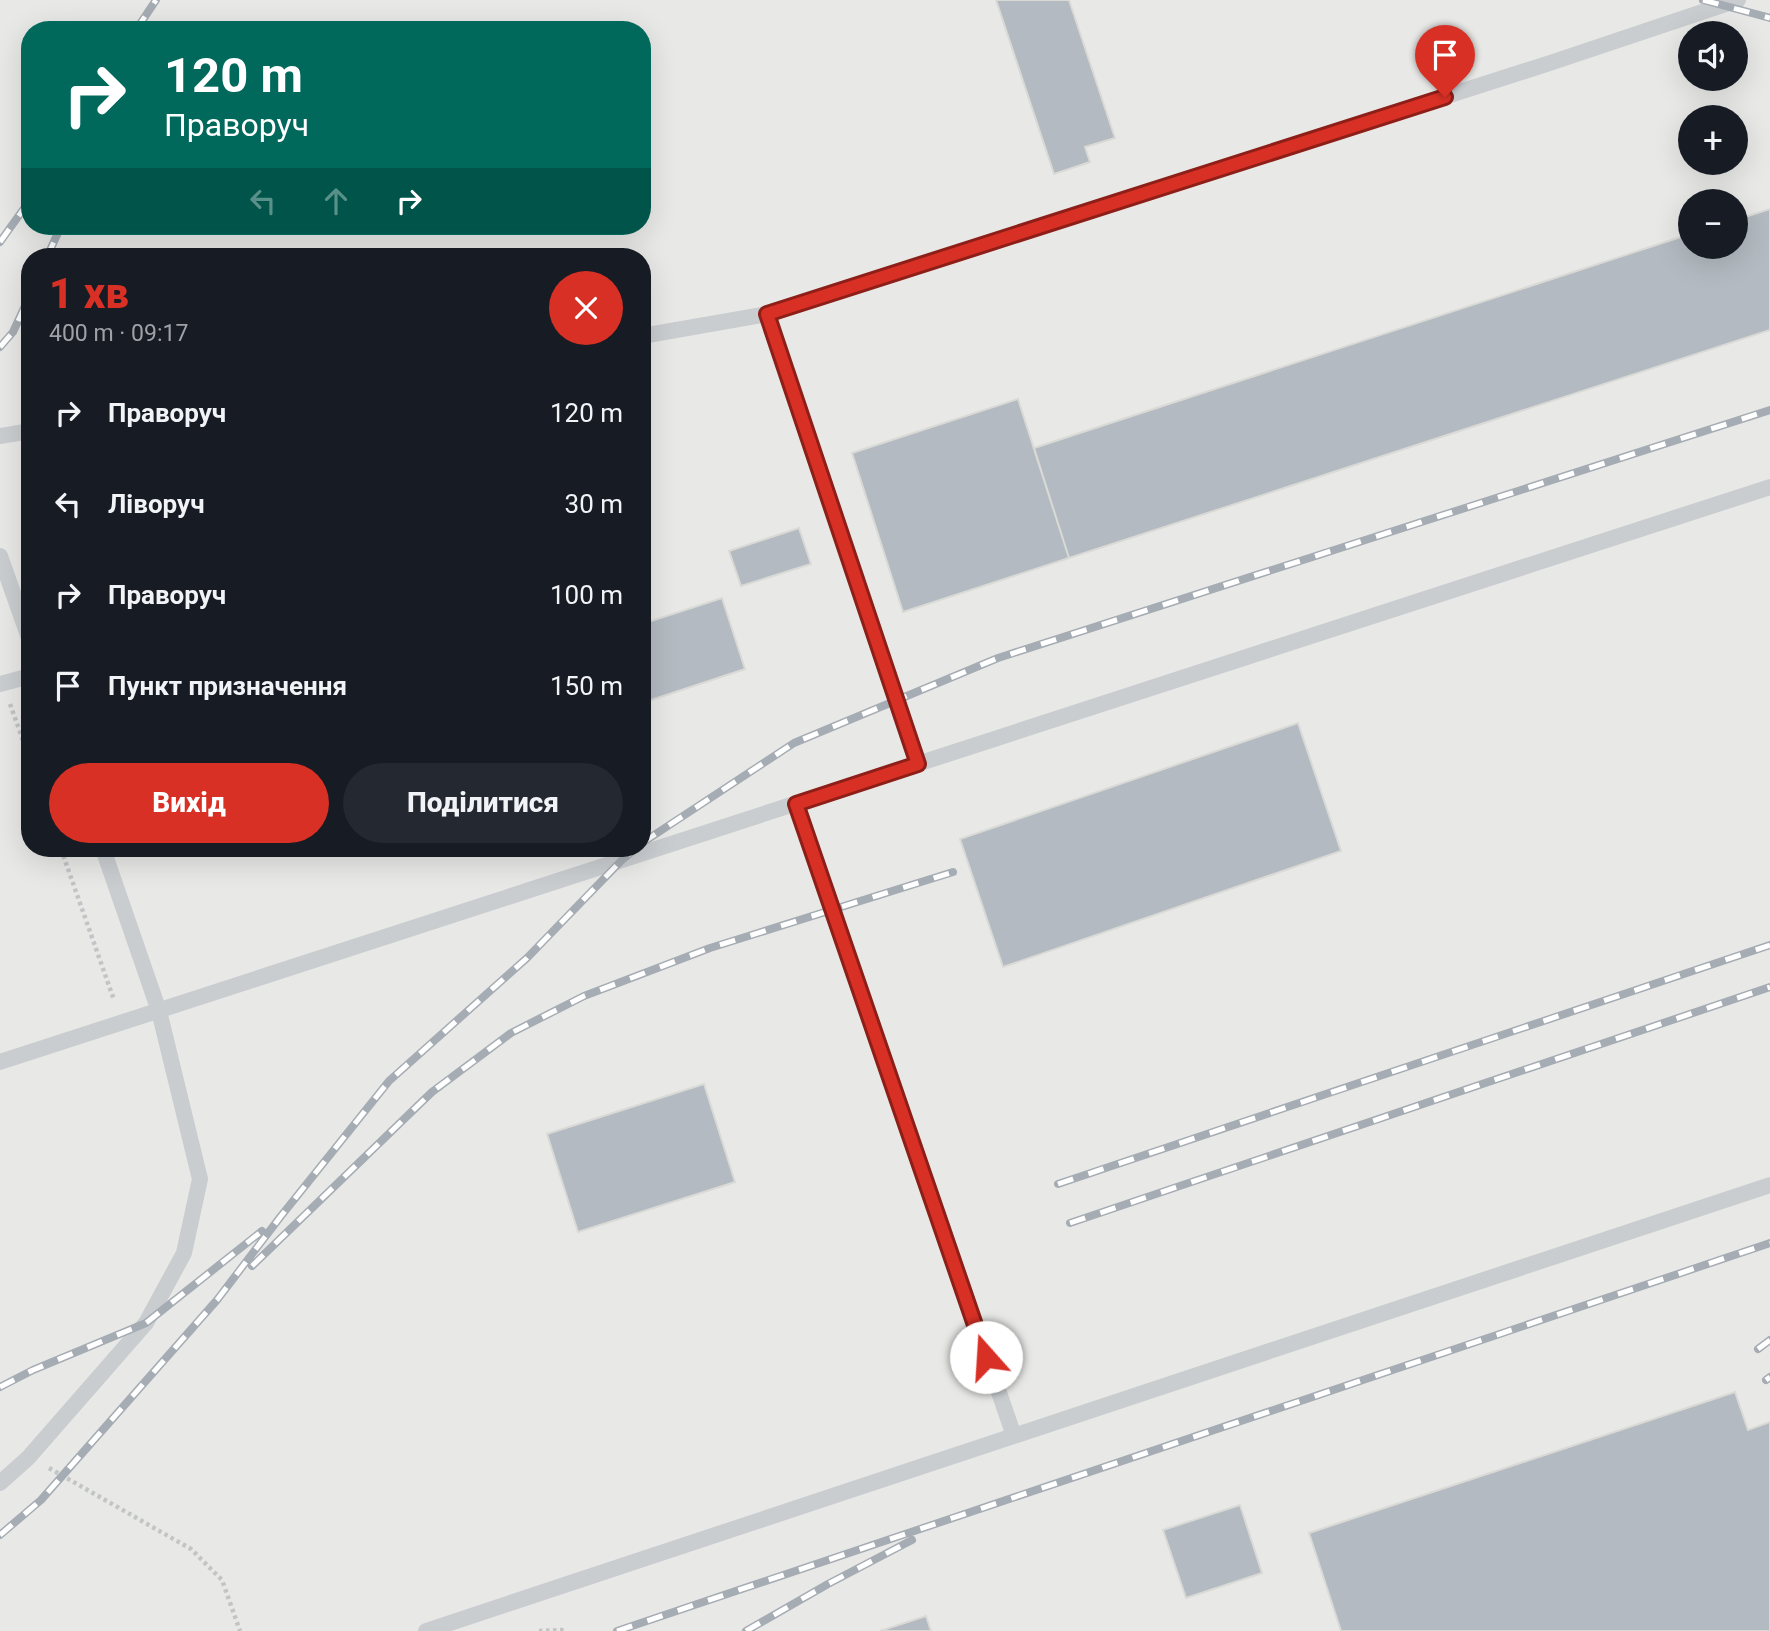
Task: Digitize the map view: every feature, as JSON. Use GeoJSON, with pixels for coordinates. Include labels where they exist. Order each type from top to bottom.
{"type":"FeatureCollection","features":[{"type":"Feature","properties":{"kind":"lane"},"geometry":{"type":"LineString","coordinates":[[651,334],[767,314],[1536,68],[1738,0]]}},
{"type":"Feature","properties":{"kind":"lane"},"geometry":{"type":"LineString","coordinates":[[767,314],[918,764]]}},
{"type":"Feature","properties":{"kind":"lane"},"geometry":{"type":"LineString","coordinates":[[0,436],[21,432]]}},
{"type":"Feature","properties":{"kind":"lane"},"geometry":{"type":"LineString","coordinates":[[651,851],[1770,487]]}},
{"type":"Feature","properties":{"kind":"lane"},"geometry":{"type":"LineString","coordinates":[[0,556],[21,616]]}},
{"type":"Feature","properties":{"kind":"lane"},"geometry":{"type":"LineString","coordinates":[[2,684],[21,679]]}},
{"type":"Feature","properties":{"kind":"lane"},"geometry":{"type":"LineString","coordinates":[[796,804],[1014,1436]]}},
{"type":"Feature","properties":{"kind":"lane"},"geometry":{"type":"LineString","coordinates":[[0,1483],[28,1458],[146,1323],[184,1253],[200,1178],[159,1011],[106,857]]}},
{"type":"Feature","properties":{"kind":"lane"},"geometry":{"type":"LineString","coordinates":[[0,1062],[633,857]]}},
{"type":"Feature","properties":{"kind":"lane"},"geometry":{"type":"LineString","coordinates":[[426,1631],[1770,1185]]}},
{"type":"Feature","properties":{"kind":"path"},"geometry":{"type":"LineString","coordinates":[[2,684],[21,736]]}},
{"type":"Feature","properties":{"kind":"path"},"geometry":{"type":"LineString","coordinates":[[64,857],[114,1001]]}},
{"type":"Feature","properties":{"kind":"path"},"geometry":{"type":"LineString","coordinates":[[28,1458],[63,1475],[191,1549],[222,1580],[240,1631]]}},
{"type":"Feature","properties":{"kind":"path"},"geometry":{"type":"LineString","coordinates":[[540,1631],[566,1631]]}},
{"type":"Feature","properties":{"kind":"shaded area"},"geometry":{"type":"Polygon","coordinates":[[[0,0],[1770,0],[1770,1631],[0,1631],[0,0]]]}},
{"type":"Feature","properties":{"kind":"building"},"geometry":{"type":"Polygon","coordinates":[[[996,0],[1069,0],[1115,138],[1085,147],[1090,162],[1054,174],[996,0]]]}},
{"type":"Feature","properties":{"kind":"building"},"geometry":{"type":"Polygon","coordinates":[[[1770,209],[1770,330],[1069,558],[1034,448],[1678,238],[1678,259],[1748,259],[1748,216],[1770,209]]]}},
{"type":"Feature","properties":{"kind":"building"},"geometry":{"type":"Polygon","coordinates":[[[1018,399],[1069,558],[903,612],[852,453],[1018,399]]]}},
{"type":"Feature","properties":{"kind":"building"},"geometry":{"type":"Polygon","coordinates":[[[799,528],[811,564],[741,586],[729,551],[799,528]]]}},
{"type":"Feature","properties":{"kind":"building"},"geometry":{"type":"Polygon","coordinates":[[[722,598],[745,669],[651,700],[651,621],[722,598]]]}},
{"type":"Feature","properties":{"kind":"building"},"geometry":{"type":"Polygon","coordinates":[[[1298,723],[1341,851],[1003,967],[960,839],[1298,723]]]}},
{"type":"Feature","properties":{"kind":"building"},"geometry":{"type":"Polygon","coordinates":[[[704,1084],[735,1182],[578,1232],[547,1134],[704,1084]]]}},
{"type":"Feature","properties":{"kind":"building"},"geometry":{"type":"Polygon","coordinates":[[[1735,1392],[1748,1430],[1770,1422],[1770,1631],[1341,1631],[1309,1533],[1735,1392]]]}},
{"type":"Feature","properties":{"kind":"building"},"geometry":{"type":"Polygon","coordinates":[[[1240,1505],[1262,1573],[1186,1598],[1163,1530],[1240,1505]]]}},
{"type":"Feature","properties":{"kind":"building"},"geometry":{"type":"Polygon","coordinates":[[[926,1616],[931,1631],[880,1631],[926,1616]]]}},
{"type":"Feature","properties":{"kind":"railway"},"geometry":{"type":"LineString","coordinates":[[142,21],[156,0]]}},
{"type":"Feature","properties":{"kind":"railway"},"geometry":{"type":"LineString","coordinates":[[1703,0],[1770,18]]}},
{"type":"Feature","properties":{"kind":"railway"},"geometry":{"type":"LineString","coordinates":[[0,242],[21,213]]}},
{"type":"Feature","properties":{"kind":"railway"},"geometry":{"type":"LineString","coordinates":[[51,248],[57,235]]}},
{"type":"Feature","properties":{"kind":"railway"},"geometry":{"type":"LineString","coordinates":[[0,347],[13,332],[21,315]]}},
{"type":"Feature","properties":{"kind":"railway"},"geometry":{"type":"LineString","coordinates":[[651,837],[794,743],[998,658],[1770,410]]}},
{"type":"Feature","properties":{"kind":"railway"},"geometry":{"type":"LineString","coordinates":[[0,1535],[41,1500],[217,1300],[389,1081],[527,958],[626,857]]}},
{"type":"Feature","properties":{"kind":"railway"},"geometry":{"type":"LineString","coordinates":[[252,1266],[432,1092],[511,1033],[584,996],[710,948],[953,872]]}},
{"type":"Feature","properties":{"kind":"railway"},"geometry":{"type":"LineString","coordinates":[[1058,1184],[1770,945]]}},
{"type":"Feature","properties":{"kind":"railway"},"geometry":{"type":"LineString","coordinates":[[1070,1223],[1770,987]]}},
{"type":"Feature","properties":{"kind":"railway"},"geometry":{"type":"LineString","coordinates":[[0,1387],[33,1370],[146,1323],[262,1231]]}},
{"type":"Feature","properties":{"kind":"railway"},"geometry":{"type":"LineString","coordinates":[[617,1631],[1770,1243]]}},
{"type":"Feature","properties":{"kind":"railway"},"geometry":{"type":"LineString","coordinates":[[1758,1349],[1770,1340]]}},
{"type":"Feature","properties":{"kind":"railway"},"geometry":{"type":"LineString","coordinates":[[1766,1380],[1770,1377]]}},
{"type":"Feature","properties":{"kind":"railway"},"geometry":{"type":"LineString","coordinates":[[746,1631],[912,1540]]}},
{"type":"Feature","properties":{"kind":"route"},"geometry":{"type":"LineString","coordinates":[[986,1357],[796,804],[918,764],[767,314],[1445,97]]}}]}
